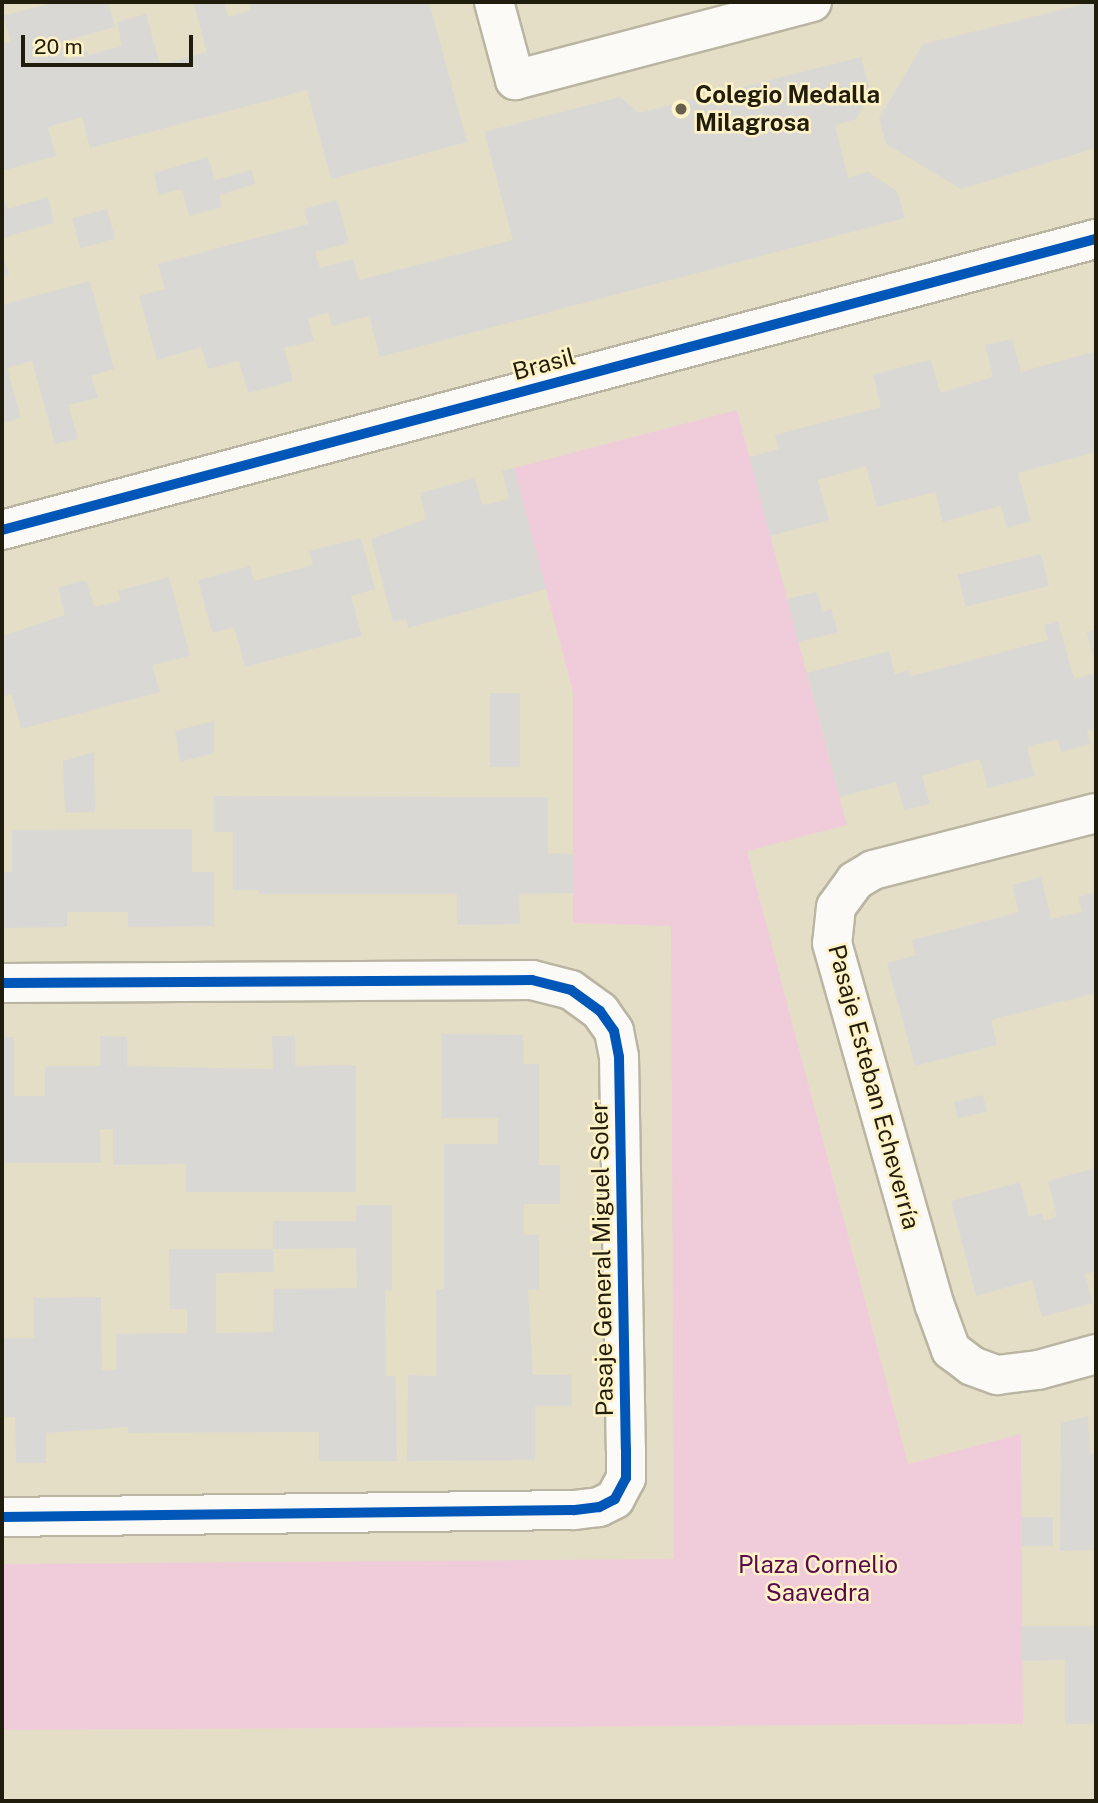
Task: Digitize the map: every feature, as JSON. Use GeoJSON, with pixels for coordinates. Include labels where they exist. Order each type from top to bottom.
{"type":"FeatureCollection","features":[{"type":"Feature","properties":{"kind":"street"},"geometry":{"type":"LineString","coordinates":[[494,2],[515,80],[812,2]]}},
{"type":"Feature","properties":{"kind":"street","name":"Brasil"},"geometry":{"type":"LineString","coordinates":[[2,530],[1096,239]]}},
{"type":"Feature","properties":{"kind":"street","name":"Pasaje Esteban Echeverría"},"geometry":{"type":"LineString","coordinates":[[1096,813],[873,870],[855,881],[836,907],[832,943],[934,1306],[951,1350],[972,1366],[997,1375],[1096,1354]]}},
{"type":"Feature","properties":{"kind":"street","name":"Pasaje General Miguel Soler"},"geometry":{"type":"LineString","coordinates":[[2,983],[532,980],[571,990],[600,1011],[614,1031],[619,1057],[626,1449],[626,1478],[615,1499],[599,1507],[573,1510],[2,1517]]}},
{"type":"Feature","properties":{"kind":"green space","name":"Plaza Cornelio Saavedra"},"geometry":{"type":"Polygon","coordinates":[[[737,410],[847,825],[747,851],[908,1464],[1021,1434],[1023,1724],[2,1730],[2,1564],[674,1559],[671,926],[573,923],[573,692],[514,468],[737,410]]]}},
{"type":"Feature","properties":{"kind":"building"},"geometry":{"type":"Polygon","coordinates":[[[56,2],[108,2],[115,27],[61,42],[67,60],[87,50],[88,55],[122,46],[117,22],[146,14],[160,65],[207,52],[193,2],[224,2],[228,17],[251,10],[248,2],[429,2],[467,142],[331,179],[307,90],[90,148],[82,117],[48,127],[56,156],[2,171],[2,44],[11,42],[3,16],[56,2]]]}},
{"type":"Feature","properties":{"kind":"building"},"geometry":{"type":"Polygon","coordinates":[[[1096,2],[1096,148],[961,189],[886,144],[879,119],[923,44],[1096,2]]]}},
{"type":"Feature","properties":{"kind":"building"},"geometry":{"type":"Polygon","coordinates":[[[861,57],[871,94],[856,119],[835,125],[848,178],[868,172],[897,191],[905,218],[380,357],[369,316],[332,326],[329,313],[308,318],[314,341],[284,348],[293,381],[248,393],[239,361],[208,369],[201,347],[157,360],[139,296],[165,289],[158,264],[308,224],[304,209],[337,200],[349,243],[315,252],[320,268],[353,259],[359,280],[513,240],[484,132],[620,97],[639,113],[861,57]]]}},
{"type":"Feature","properties":{"kind":"building"},"geometry":{"type":"Polygon","coordinates":[[[208,157],[215,180],[252,170],[255,184],[219,195],[222,207],[189,216],[182,189],[159,195],[154,173],[208,157]]]}},
{"type":"Feature","properties":{"kind":"building"},"geometry":{"type":"Polygon","coordinates":[[[2,192],[7,209],[48,197],[54,223],[2,238],[2,192]]]}},
{"type":"Feature","properties":{"kind":"building"},"geometry":{"type":"Polygon","coordinates":[[[107,209],[115,239],[80,248],[72,218],[107,209]]]}},
{"type":"Feature","properties":{"kind":"building"},"geometry":{"type":"Polygon","coordinates":[[[2,251],[9,275],[2,277],[2,251]]]}},
{"type":"Feature","properties":{"kind":"building"},"geometry":{"type":"Polygon","coordinates":[[[90,281],[114,369],[91,376],[98,398],[68,405],[78,439],[55,444],[32,361],[7,368],[21,418],[2,423],[2,305],[90,281]]]}},
{"type":"Feature","properties":{"kind":"building"},"geometry":{"type":"Polygon","coordinates":[[[1012,339],[1021,372],[1096,351],[1096,452],[1018,473],[1031,521],[1007,528],[1001,506],[943,522],[935,492],[877,507],[866,466],[818,480],[829,520],[770,536],[749,457],[779,449],[775,435],[881,407],[873,375],[902,367],[931,360],[940,393],[993,377],[985,345],[1012,339]]]}},
{"type":"Feature","properties":{"kind":"building"},"geometry":{"type":"Polygon","coordinates":[[[514,468],[546,589],[408,628],[406,619],[393,622],[371,539],[426,519],[420,493],[475,478],[482,505],[509,499],[502,471],[514,468]]]}},
{"type":"Feature","properties":{"kind":"building"},"geometry":{"type":"Polygon","coordinates":[[[361,538],[375,589],[351,596],[362,636],[245,667],[234,627],[212,633],[198,580],[250,566],[254,581],[313,565],[309,551],[361,538]]]}},
{"type":"Feature","properties":{"kind":"building"},"geometry":{"type":"Polygon","coordinates":[[[1041,554],[1049,586],[966,607],[958,575],[1041,554]]]}},
{"type":"Feature","properties":{"kind":"building"},"geometry":{"type":"Polygon","coordinates":[[[169,577],[190,656],[152,665],[160,692],[21,729],[12,694],[2,697],[2,636],[65,615],[58,587],[86,580],[94,607],[120,601],[118,591],[169,577]]]}},
{"type":"Feature","properties":{"kind":"building"},"geometry":{"type":"Polygon","coordinates":[[[817,592],[823,612],[831,609],[838,632],[798,642],[787,599],[817,592]]]}},
{"type":"Feature","properties":{"kind":"building"},"geometry":{"type":"Polygon","coordinates":[[[1058,622],[1074,679],[1096,673],[1096,729],[1087,731],[1091,744],[1061,752],[1058,739],[1027,747],[1035,776],[988,788],[980,759],[922,776],[930,804],[904,810],[896,782],[840,797],[807,673],[889,651],[895,674],[909,670],[911,676],[1048,640],[1044,625],[1058,622]]]}},
{"type":"Feature","properties":{"kind":"building"},"geometry":{"type":"Polygon","coordinates":[[[1096,630],[1096,665],[1095,665],[1087,632],[1096,630]]]}},
{"type":"Feature","properties":{"kind":"building"},"geometry":{"type":"Polygon","coordinates":[[[490,693],[520,693],[520,767],[490,767],[490,693]]]}},
{"type":"Feature","properties":{"kind":"building"},"geometry":{"type":"Polygon","coordinates":[[[214,721],[214,753],[180,762],[175,731],[214,721]]]}},
{"type":"Feature","properties":{"kind":"building"},"geometry":{"type":"Polygon","coordinates":[[[94,752],[95,812],[65,813],[63,761],[94,752]]]}},
{"type":"Feature","properties":{"kind":"building"},"geometry":{"type":"Polygon","coordinates":[[[214,796],[548,797],[548,853],[573,854],[573,893],[519,894],[520,924],[457,925],[457,894],[259,894],[259,890],[233,890],[233,832],[214,832],[214,796]]]}},
{"type":"Feature","properties":{"kind":"building"},"geometry":{"type":"Polygon","coordinates":[[[192,829],[192,872],[214,872],[214,926],[128,927],[128,912],[67,912],[67,927],[2,928],[2,872],[12,872],[12,830],[192,829]]]}},
{"type":"Feature","properties":{"kind":"building"},"geometry":{"type":"Polygon","coordinates":[[[1041,877],[1051,919],[1082,912],[1078,897],[1096,892],[1096,993],[991,1020],[997,1045],[915,1066],[887,963],[916,955],[912,940],[1019,912],[1012,885],[1041,877]]]}},
{"type":"Feature","properties":{"kind":"building"},"geometry":{"type":"Polygon","coordinates":[[[442,1034],[523,1035],[524,1064],[539,1064],[539,1165],[560,1165],[560,1204],[524,1204],[524,1235],[539,1235],[539,1289],[528,1290],[533,1375],[572,1375],[572,1406],[535,1406],[535,1460],[407,1461],[408,1375],[436,1376],[436,1290],[444,1289],[444,1144],[498,1144],[498,1118],[442,1118],[442,1034]]]}},
{"type":"Feature","properties":{"kind":"building"},"geometry":{"type":"Polygon","coordinates":[[[100,1036],[127,1037],[127,1066],[273,1069],[272,1036],[295,1036],[295,1066],[356,1065],[356,1192],[186,1192],[186,1164],[113,1165],[113,1129],[100,1129],[101,1163],[2,1163],[2,1037],[14,1037],[14,1096],[45,1096],[45,1066],[100,1066],[100,1036]]]}},
{"type":"Feature","properties":{"kind":"building"},"geometry":{"type":"Polygon","coordinates":[[[983,1095],[987,1112],[958,1118],[954,1102],[983,1095]]]}},
{"type":"Feature","properties":{"kind":"building"},"geometry":{"type":"Polygon","coordinates":[[[1096,1168],[1096,1271],[1085,1274],[1093,1303],[1042,1317],[1032,1280],[976,1296],[951,1201],[1020,1182],[1029,1217],[1042,1213],[1044,1221],[1057,1217],[1048,1181],[1096,1168]]]}},
{"type":"Feature","properties":{"kind":"building"},"geometry":{"type":"Polygon","coordinates":[[[356,1205],[392,1205],[392,1290],[385,1290],[386,1376],[396,1376],[397,1461],[319,1461],[319,1432],[128,1433],[128,1427],[46,1433],[46,1463],[16,1463],[15,1417],[2,1417],[2,1338],[34,1338],[34,1298],[101,1297],[102,1370],[116,1370],[116,1334],[187,1333],[187,1309],[170,1309],[169,1249],[273,1249],[273,1221],[356,1221],[356,1205]],[[356,1248],[273,1249],[274,1272],[216,1273],[216,1333],[273,1332],[274,1289],[357,1288],[356,1248]]]}},
{"type":"Feature","properties":{"kind":"building"},"geometry":{"type":"Polygon","coordinates":[[[1088,1416],[1090,1453],[1096,1453],[1096,1550],[1060,1551],[1061,1423],[1088,1416]]]}},
{"type":"Feature","properties":{"kind":"building"},"geometry":{"type":"Polygon","coordinates":[[[1022,1517],[1053,1517],[1053,1546],[1022,1546],[1022,1517]]]}},
{"type":"Feature","properties":{"kind":"building"},"geometry":{"type":"Polygon","coordinates":[[[1022,1626],[1096,1626],[1096,1724],[1065,1724],[1065,1660],[1022,1661],[1022,1626]]]}},
{"type":"Feature","properties":{"kind":"cycle path"},"geometry":{"type":"LineString","coordinates":[[2,530],[1096,239]]}},
{"type":"Feature","properties":{"kind":"cycle path"},"geometry":{"type":"LineString","coordinates":[[2,983],[532,980],[571,990],[600,1011],[614,1031],[619,1057],[626,1449],[626,1478],[615,1499],[599,1507],[573,1510],[2,1517]]}},
{"type":"Feature","properties":{"kind":"place","name":"Colegio Medalla Milagrosa"},"geometry":{"type":"Point","coordinates":[681,109]}}]}
